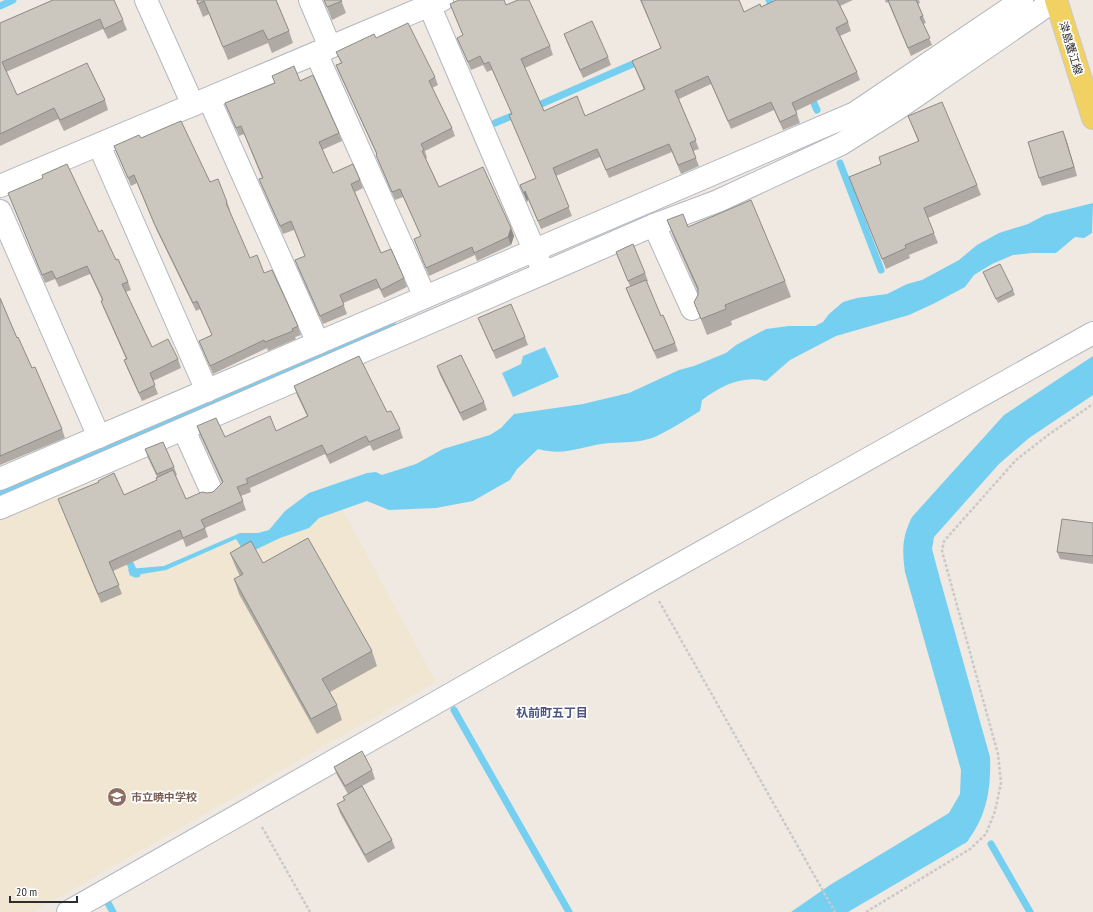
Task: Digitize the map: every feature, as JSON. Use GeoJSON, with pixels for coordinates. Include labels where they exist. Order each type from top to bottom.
{"type":"FeatureCollection","features":[{"type":"Feature","properties":{"kind":"main road","name":"津島蟹江線"},"geometry":{"type":"LineString","coordinates":[[1055,0],[1093,118]]}},
{"type":"Feature","properties":{"kind":"street"},"geometry":{"type":"LineString","coordinates":[[146,0],[201,102],[318,343]]}},
{"type":"Feature","properties":{"kind":"street"},"geometry":{"type":"LineString","coordinates":[[310,0],[323,50],[425,297]]}},
{"type":"Feature","properties":{"kind":"street"},"geometry":{"type":"LineString","coordinates":[[0,479],[855,113],[1022,0]]}},
{"type":"Feature","properties":{"kind":"street"},"geometry":{"type":"LineString","coordinates":[[0,508],[184,430],[654,225],[718,201],[841,144],[897,109],[1055,0]]}},
{"type":"Feature","properties":{"kind":"street"},"geometry":{"type":"LineString","coordinates":[[0,186],[201,102],[433,2],[544,273]]}},
{"type":"Feature","properties":{"kind":"street"},"geometry":{"type":"LineString","coordinates":[[99,145],[207,391]]}},
{"type":"Feature","properties":{"kind":"street"},"geometry":{"type":"LineString","coordinates":[[0,211],[99,437]]}},
{"type":"Feature","properties":{"kind":"street"},"geometry":{"type":"LineString","coordinates":[[654,225],[692,309]]}},
{"type":"Feature","properties":{"kind":"street"},"geometry":{"type":"LineString","coordinates":[[68,912],[648,582],[1093,333]]}},
{"type":"Feature","properties":{"kind":"street"},"geometry":{"type":"LineString","coordinates":[[184,430],[212,490]]}},
{"type":"Feature","properties":{"kind":"path"},"geometry":{"type":"LineString","coordinates":[[866,912],[970,849],[986,834],[995,811],[1001,783],[998,754],[942,551],[944,541],[1016,460],[1048,435],[1093,404]]}},
{"type":"Feature","properties":{"kind":"path"},"geometry":{"type":"LineString","coordinates":[[648,582],[835,912]]}},
{"type":"Feature","properties":{"kind":"path"},"geometry":{"type":"LineString","coordinates":[[251,808],[310,912]]}},
{"type":"Feature","properties":{"kind":"shaded area","name":"市立暁中学校"},"geometry":{"type":"Polygon","coordinates":[[[88,484],[130,576],[166,570],[236,539],[248,557],[255,550],[280,538],[309,528],[319,518],[342,509],[436,682],[33,912],[0,912],[0,521],[88,484]]]}},
{"type":"Feature","properties":{"kind":"water"},"geometry":{"type":"Polygon","coordinates":[[[1093,203],[1092,233],[1084,238],[1075,237],[1056,253],[1013,255],[992,264],[974,275],[965,287],[909,315],[836,336],[790,360],[766,381],[749,379],[724,386],[702,400],[700,411],[671,429],[647,440],[600,444],[558,452],[538,449],[517,469],[510,480],[473,501],[436,508],[389,510],[367,501],[319,518],[309,528],[280,538],[255,550],[248,558],[236,539],[166,570],[130,576],[128,569],[164,566],[240,533],[258,533],[269,530],[285,511],[309,493],[367,473],[376,472],[382,475],[416,464],[443,449],[490,435],[501,428],[514,414],[583,404],[629,393],[679,370],[694,366],[726,353],[736,345],[766,329],[789,326],[815,326],[823,322],[829,314],[843,302],[857,298],[887,294],[907,284],[922,280],[959,260],[977,245],[999,233],[1028,224],[1045,215],[1093,203]]]}},
{"type":"Feature","properties":{"kind":"water"},"geometry":{"type":"Polygon","coordinates":[[[545,347],[559,377],[513,397],[502,373],[521,364],[523,356],[545,347]]]}},
{"type":"Feature","properties":{"kind":"water"},"geometry":{"type":"Polygon","coordinates":[[[1093,356],[1093,395],[1029,438],[999,464],[934,537],[932,549],[990,757],[990,780],[986,802],[974,832],[967,842],[848,912],[791,912],[830,885],[949,813],[960,794],[961,770],[905,572],[903,550],[906,531],[912,517],[1004,415],[1093,356]]]}},
{"type":"Feature","properties":{"kind":"building"},"geometry":{"type":"Polygon","coordinates":[[[53,0],[114,0],[123,20],[104,29],[100,19],[2,62],[17,95],[87,63],[105,100],[60,120],[54,108],[0,134],[0,23],[53,0]]]}},
{"type":"Feature","properties":{"kind":"building"},"geometry":{"type":"Polygon","coordinates":[[[197,0],[276,0],[289,31],[268,40],[263,30],[223,47],[204,1],[198,4],[197,0]]]}},
{"type":"Feature","properties":{"kind":"building"},"geometry":{"type":"Polygon","coordinates":[[[324,0],[341,0],[342,1],[327,7],[324,0]]]}},
{"type":"Feature","properties":{"kind":"building"},"geometry":{"type":"Polygon","coordinates":[[[459,0],[504,0],[506,5],[518,0],[529,0],[550,46],[521,59],[544,111],[577,96],[585,116],[645,89],[632,61],[661,48],[641,0],[739,0],[744,12],[760,4],[761,7],[776,0],[837,0],[848,22],[836,28],[857,72],[792,103],[797,114],[780,122],[771,102],[728,121],[708,76],[675,91],[696,140],[690,143],[696,158],[678,165],[669,144],[606,170],[597,149],[553,168],[569,207],[538,221],[525,191],[524,194],[520,185],[536,178],[509,115],[512,114],[489,62],[484,64],[480,56],[468,62],[457,38],[463,35],[450,4],[459,0]]]}},
{"type":"Feature","properties":{"kind":"building"},"geometry":{"type":"Polygon","coordinates":[[[888,0],[916,0],[923,16],[920,17],[930,38],[908,48],[888,0]]]}},
{"type":"Feature","properties":{"kind":"building"},"geometry":{"type":"Polygon","coordinates":[[[592,21],[608,57],[580,70],[564,34],[592,21]]]}},
{"type":"Feature","properties":{"kind":"building"},"geometry":{"type":"Polygon","coordinates":[[[408,23],[435,77],[429,81],[452,128],[421,144],[424,150],[422,151],[439,187],[483,167],[511,228],[508,237],[474,253],[472,247],[426,268],[414,239],[421,236],[400,189],[392,192],[376,155],[377,154],[336,65],[342,63],[336,52],[374,34],[376,38],[408,23]]]}},
{"type":"Feature","properties":{"kind":"building"},"geometry":{"type":"Polygon","coordinates":[[[294,66],[300,81],[313,75],[339,133],[319,142],[333,173],[353,164],[360,180],[351,184],[381,253],[391,249],[404,278],[381,290],[376,279],[340,295],[344,305],[320,316],[295,260],[305,256],[291,221],[280,226],[259,179],[263,178],[241,126],[236,128],[225,103],[275,83],[272,76],[294,66]]]}},
{"type":"Feature","properties":{"kind":"building"},"geometry":{"type":"Polygon","coordinates":[[[942,102],[977,185],[924,208],[934,233],[905,245],[906,248],[882,259],[849,177],[881,164],[879,157],[919,141],[908,116],[942,102]]]}},
{"type":"Feature","properties":{"kind":"building"},"geometry":{"type":"Polygon","coordinates":[[[181,121],[210,182],[218,179],[227,202],[226,203],[250,258],[257,255],[264,273],[272,270],[298,326],[292,329],[293,331],[265,342],[264,340],[210,366],[199,341],[212,335],[197,301],[193,303],[154,223],[134,175],[128,178],[114,146],[139,135],[141,138],[181,121]]]}},
{"type":"Feature","properties":{"kind":"building"},"geometry":{"type":"Polygon","coordinates":[[[1063,131],[1074,167],[1039,178],[1028,142],[1063,131]]]}},
{"type":"Feature","properties":{"kind":"building"},"geometry":{"type":"Polygon","coordinates":[[[67,164],[99,232],[102,230],[116,260],[118,259],[128,282],[122,284],[152,347],[168,339],[178,359],[150,373],[155,385],[139,393],[124,360],[127,359],[101,301],[103,300],[87,266],[56,279],[52,271],[42,275],[8,193],[43,178],[42,175],[67,164]]]}},
{"type":"Feature","properties":{"kind":"building"},"geometry":{"type":"Polygon","coordinates":[[[751,200],[785,281],[725,305],[726,309],[701,319],[694,302],[698,295],[698,288],[667,220],[683,214],[688,227],[751,200]]]}},
{"type":"Feature","properties":{"kind":"building"},"geometry":{"type":"Polygon","coordinates":[[[633,244],[645,273],[628,281],[616,252],[633,244]]]}},
{"type":"Feature","properties":{"kind":"building"},"geometry":{"type":"Polygon","coordinates":[[[1000,264],[1013,290],[996,299],[983,272],[1000,264]]]}},
{"type":"Feature","properties":{"kind":"building"},"geometry":{"type":"Polygon","coordinates":[[[646,280],[661,316],[663,315],[675,343],[654,351],[626,288],[646,280]]]}},
{"type":"Feature","properties":{"kind":"building"},"geometry":{"type":"Polygon","coordinates":[[[0,298],[32,368],[35,367],[62,429],[0,456],[0,298]]]}},
{"type":"Feature","properties":{"kind":"building"},"geometry":{"type":"Polygon","coordinates":[[[511,304],[525,337],[493,351],[478,318],[511,304]]]}},
{"type":"Feature","properties":{"kind":"building"},"geometry":{"type":"Polygon","coordinates":[[[461,355],[484,402],[460,413],[437,366],[461,355]]]}},
{"type":"Feature","properties":{"kind":"building"},"geometry":{"type":"Polygon","coordinates":[[[359,356],[387,412],[391,411],[400,429],[369,442],[366,436],[327,455],[322,445],[246,479],[248,483],[237,487],[243,501],[201,520],[205,528],[183,538],[180,530],[109,562],[119,585],[98,594],[58,499],[99,482],[98,481],[114,473],[124,495],[157,480],[156,478],[173,470],[186,499],[202,492],[213,492],[223,482],[197,426],[216,418],[225,437],[270,416],[276,431],[308,416],[294,386],[359,356]]]}},
{"type":"Feature","properties":{"kind":"building"},"geometry":{"type":"Polygon","coordinates":[[[163,442],[174,467],[157,474],[145,449],[163,442]]]}},
{"type":"Feature","properties":{"kind":"building"},"geometry":{"type":"Polygon","coordinates":[[[1062,519],[1093,523],[1093,556],[1057,552],[1062,519]]]}},
{"type":"Feature","properties":{"kind":"building"},"geometry":{"type":"Polygon","coordinates":[[[308,538],[372,651],[322,679],[337,705],[311,719],[234,579],[243,574],[230,553],[251,541],[263,563],[308,538]]]}},
{"type":"Feature","properties":{"kind":"building"},"geometry":{"type":"Polygon","coordinates":[[[362,751],[372,770],[345,786],[334,767],[362,751]]]}},
{"type":"Feature","properties":{"kind":"building"},"geometry":{"type":"Polygon","coordinates":[[[362,786],[392,840],[365,855],[337,804],[345,800],[343,797],[362,786]]]}},
{"type":"Feature","properties":{"kind":"waterway"},"geometry":{"type":"LineString","coordinates":[[0,6],[13,0]]}},
{"type":"Feature","properties":{"kind":"waterway"},"geometry":{"type":"LineString","coordinates":[[769,0],[774,11]]}},
{"type":"Feature","properties":{"kind":"waterway"},"geometry":{"type":"LineString","coordinates":[[532,108],[642,60]]}},
{"type":"Feature","properties":{"kind":"waterway"},"geometry":{"type":"LineString","coordinates":[[810,94],[817,110]]}},
{"type":"Feature","properties":{"kind":"waterway"},"geometry":{"type":"LineString","coordinates":[[495,123],[519,113]]}},
{"type":"Feature","properties":{"kind":"waterway"},"geometry":{"type":"LineString","coordinates":[[840,163],[881,270]]}},
{"type":"Feature","properties":{"kind":"waterway"},"geometry":{"type":"LineString","coordinates":[[0,494],[393,326]]}},
{"type":"Feature","properties":{"kind":"waterway"},"geometry":{"type":"LineString","coordinates":[[126,555],[135,574],[137,574]]}},
{"type":"Feature","properties":{"kind":"waterway"},"geometry":{"type":"LineString","coordinates":[[454,710],[569,912]]}},
{"type":"Feature","properties":{"kind":"waterway"},"geometry":{"type":"LineString","coordinates":[[991,844],[1030,912]]}},
{"type":"Feature","properties":{"kind":"waterway"},"geometry":{"type":"LineString","coordinates":[[108,903],[113,912]]}},
{"type":"Feature","properties":{"kind":"place","name":"市立暁中学校"},"geometry":{"type":"Point","coordinates":[117,797]}},
{"type":"Feature","properties":{"kind":"district","name":"杁前町五丁目"},"geometry":{"type":"Point","coordinates":[552,713]}}]}
